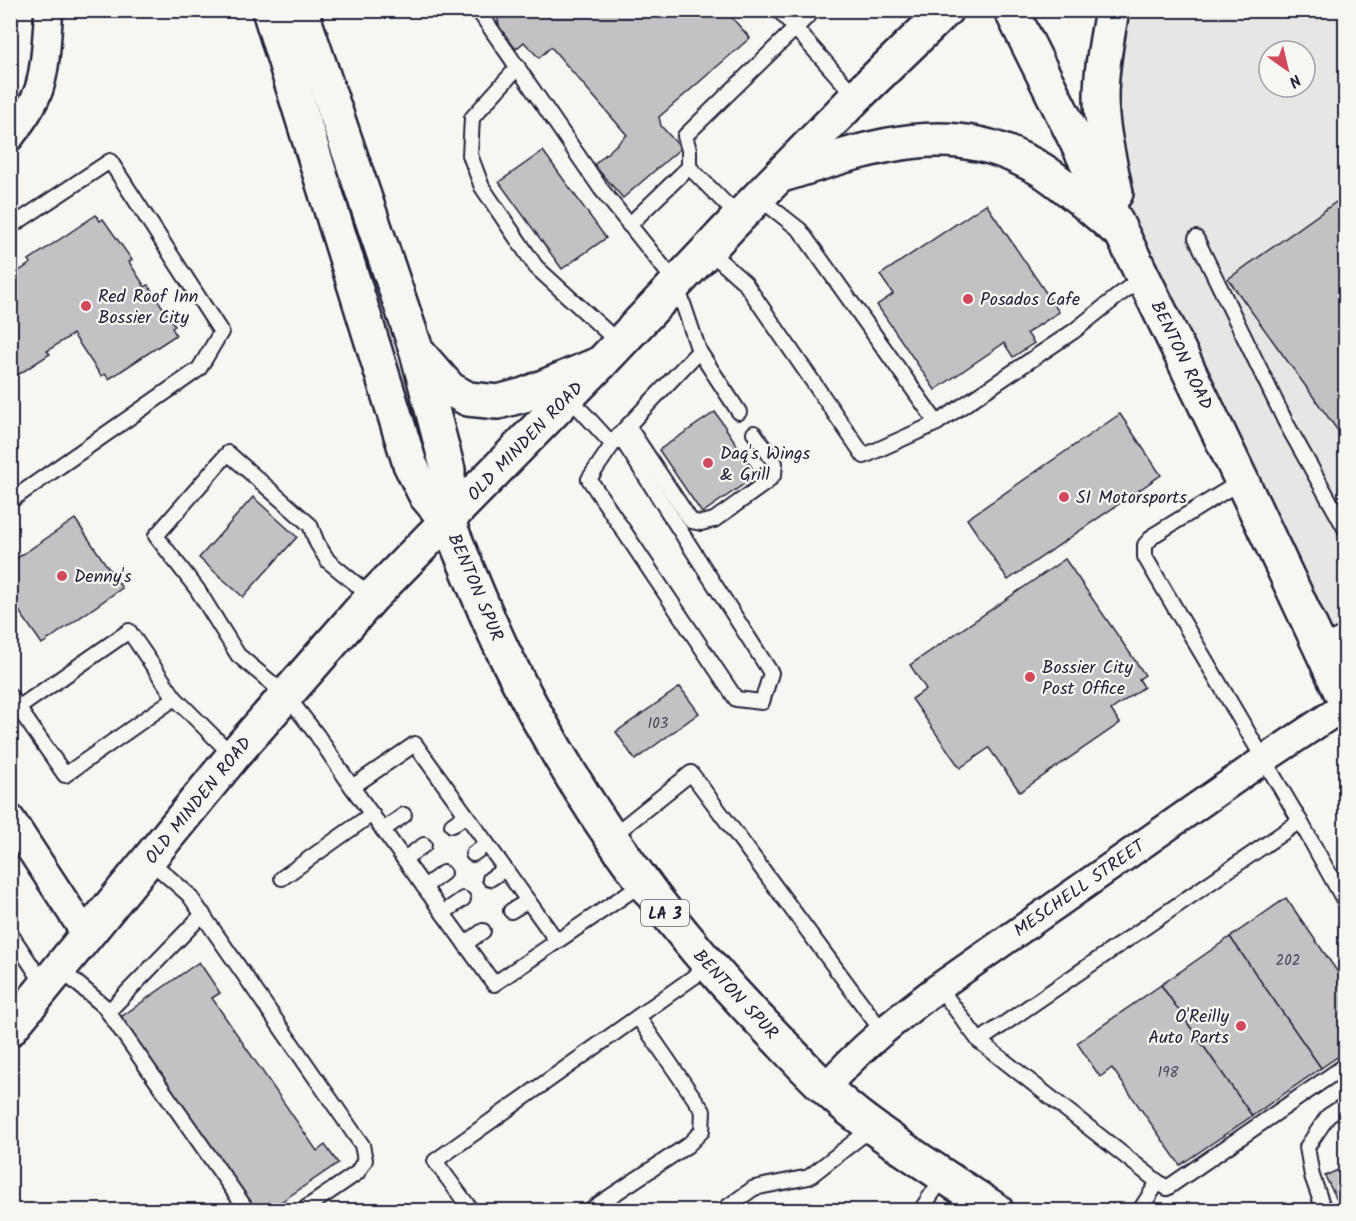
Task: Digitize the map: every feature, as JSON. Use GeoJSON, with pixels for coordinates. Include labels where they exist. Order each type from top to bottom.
{"type":"FeatureCollection","features":[{"type":"Feature","properties":{"kind":"main road","name":"OLD MINDEN ROAD"},"geometry":{"type":"LineString","coordinates":[[10,1029],[233,756],[372,597],[448,522],[856,97],[946,10]]}},
{"type":"Feature","properties":{"kind":"main road","name":"BENTON ROAD"},"geometry":{"type":"LineString","coordinates":[[1011,10],[1125,236],[1243,480],[1333,639],[1346,704]]}},
{"type":"Feature","properties":{"kind":"main road"},"geometry":{"type":"LineString","coordinates":[[1112,10],[1105,46],[1101,98],[1106,142],[1125,236]]}},
{"type":"Feature","properties":{"kind":"main road"},"geometry":{"type":"LineString","coordinates":[[277,12],[417,352],[448,471],[448,522]]}},
{"type":"Feature","properties":{"kind":"main road"},"geometry":{"type":"LineString","coordinates":[[277,12],[410,464],[426,496],[448,522]]}},
{"type":"Feature","properties":{"kind":"main road"},"geometry":{"type":"LineString","coordinates":[[759,197],[889,144],[928,139],[968,141],[1007,152],[1044,171],[1125,236]]}},
{"type":"Feature","properties":{"kind":"main road"},"geometry":{"type":"LineString","coordinates":[[417,352],[450,389],[468,399],[498,402],[524,395],[610,353]]}},
{"type":"Feature","properties":{"kind":"main road","name":"BENTON SPUR"},"geometry":{"type":"LineString","coordinates":[[448,522],[503,650],[532,706],[610,837],[643,883],[709,966],[825,1088],[873,1127],[996,1210]]}},
{"type":"Feature","properties":{"kind":"street"},"geometry":{"type":"LineString","coordinates":[[10,137],[28,112],[39,90],[45,60],[50,10]]}},
{"type":"Feature","properties":{"kind":"street","name":"MESCHELL STREET"},"geometry":{"type":"LineString","coordinates":[[825,1088],[855,1055],[882,1031],[939,987],[1346,704]]}},
{"type":"Feature","properties":{"kind":"street"},"geometry":{"type":"LineString","coordinates":[[10,818],[87,936]]}},
{"type":"Feature","properties":{"kind":"lane"},"geometry":{"type":"LineString","coordinates":[[478,10],[601,189],[676,283],[699,351],[739,412]]}},
{"type":"Feature","properties":{"kind":"lane"},"geometry":{"type":"LineString","coordinates":[[779,10],[856,97]]}},
{"type":"Feature","properties":{"kind":"lane"},"geometry":{"type":"LineString","coordinates":[[629,225],[688,166],[689,150],[685,136],[814,10]]}},
{"type":"Feature","properties":{"kind":"lane"},"geometry":{"type":"LineString","coordinates":[[518,67],[472,118],[470,155],[482,187],[536,267],[610,353]]}},
{"type":"Feature","properties":{"kind":"lane"},"geometry":{"type":"LineString","coordinates":[[10,227],[110,161],[221,332],[199,369],[10,501]]}},
{"type":"Feature","properties":{"kind":"lane"},"geometry":{"type":"LineString","coordinates":[[688,166],[759,197],[800,230],[937,423]]}},
{"type":"Feature","properties":{"kind":"lane"},"geometry":{"type":"LineString","coordinates":[[1196,238],[1286,423],[1346,531]]}},
{"type":"Feature","properties":{"kind":"lane"},"geometry":{"type":"LineString","coordinates":[[708,249],[745,283],[864,456],[937,423],[1074,331],[1143,276]]}},
{"type":"Feature","properties":{"kind":"lane"},"geometry":{"type":"LineString","coordinates":[[619,435],[771,673],[762,702],[736,699],[589,479],[619,435],[699,351]]}},
{"type":"Feature","properties":{"kind":"lane"},"geometry":{"type":"LineString","coordinates":[[568,396],[619,435],[691,521],[701,523],[714,520],[767,482],[774,474],[775,463],[754,433]]}},
{"type":"Feature","properties":{"kind":"lane"},"geometry":{"type":"LineString","coordinates":[[372,597],[328,561],[310,525],[228,453],[156,536],[197,589],[238,655],[286,694],[317,735],[494,984],[643,883]]}},
{"type":"Feature","properties":{"kind":"lane"},"geometry":{"type":"LineString","coordinates":[[1243,480],[1154,536],[1145,545],[1144,556],[1300,821],[1346,904]]}},
{"type":"Feature","properties":{"kind":"lane"},"geometry":{"type":"LineString","coordinates":[[689,545],[701,523]]}},
{"type":"Feature","properties":{"kind":"lane"},"geometry":{"type":"LineString","coordinates":[[175,698],[65,775],[13,706],[129,631],[175,698],[233,756]]}},
{"type":"Feature","properties":{"kind":"lane"},"geometry":{"type":"LineString","coordinates":[[352,787],[414,744],[557,941]]}},
{"type":"Feature","properties":{"kind":"lane"},"geometry":{"type":"LineString","coordinates":[[610,837],[691,773],[882,1031]]}},
{"type":"Feature","properties":{"kind":"lane"},"geometry":{"type":"LineString","coordinates":[[434,796],[446,788]]}},
{"type":"Feature","properties":{"kind":"lane"},"geometry":{"type":"LineString","coordinates":[[282,878],[372,814]]}},
{"type":"Feature","properties":{"kind":"lane"},"geometry":{"type":"LineString","coordinates":[[383,830],[404,815]]}},
{"type":"Feature","properties":{"kind":"lane"},"geometry":{"type":"LineString","coordinates":[[452,825],[466,815]]}},
{"type":"Feature","properties":{"kind":"lane"},"geometry":{"type":"LineString","coordinates":[[979,1041],[1300,821]]}},
{"type":"Feature","properties":{"kind":"lane"},"geometry":{"type":"LineString","coordinates":[[472,854],[487,844]]}},
{"type":"Feature","properties":{"kind":"lane"},"geometry":{"type":"LineString","coordinates":[[404,859],[424,845]]}},
{"type":"Feature","properties":{"kind":"lane"},"geometry":{"type":"LineString","coordinates":[[149,860],[189,895],[362,1145],[365,1160],[357,1173],[303,1210]]}},
{"type":"Feature","properties":{"kind":"lane"},"geometry":{"type":"LineString","coordinates":[[490,879],[505,869]]}},
{"type":"Feature","properties":{"kind":"lane"},"geometry":{"type":"LineString","coordinates":[[424,887],[443,873]]}},
{"type":"Feature","properties":{"kind":"lane"},"geometry":{"type":"LineString","coordinates":[[443,913],[463,899]]}},
{"type":"Feature","properties":{"kind":"lane"},"geometry":{"type":"LineString","coordinates":[[511,911],[528,901]]}},
{"type":"Feature","properties":{"kind":"lane"},"geometry":{"type":"LineString","coordinates":[[108,1012],[203,914]]}},
{"type":"Feature","properties":{"kind":"lane"},"geometry":{"type":"LineString","coordinates":[[465,944],[483,931]]}},
{"type":"Feature","properties":{"kind":"lane"},"geometry":{"type":"LineString","coordinates":[[10,933],[52,977],[108,1012],[247,1210]]}},
{"type":"Feature","properties":{"kind":"lane"},"geometry":{"type":"LineString","coordinates":[[471,1210],[435,1161],[709,966]]}},
{"type":"Feature","properties":{"kind":"lane"},"geometry":{"type":"LineString","coordinates":[[939,987],[979,1041],[1167,1188],[1346,1065]]}},
{"type":"Feature","properties":{"kind":"lane"},"geometry":{"type":"LineString","coordinates":[[590,1210],[688,1144],[702,1131],[702,1111],[638,1017]]}},
{"type":"Feature","properties":{"kind":"lane"},"geometry":{"type":"LineString","coordinates":[[1324,1210],[1312,1176],[1307,1147],[1328,1116],[1346,1104]]}},
{"type":"Feature","properties":{"kind":"lane"},"geometry":{"type":"LineString","coordinates":[[723,1210],[754,1188],[809,1177],[873,1127]]}},
{"type":"Feature","properties":{"kind":"lane"},"geometry":{"type":"LineString","coordinates":[[921,1210],[944,1176]]}},
{"type":"Feature","properties":{"kind":"lane"},"geometry":{"type":"LineString","coordinates":[[1140,1210],[1158,1182]]}},
{"type":"Feature","properties":{"kind":"shaded area"},"geometry":{"type":"Polygon","coordinates":[[[1112,11],[1345,11],[1345,703],[1125,236],[1112,11]]]}},
{"type":"Feature","properties":{"kind":"building"},"geometry":{"type":"Polygon","coordinates":[[[496,10],[725,10],[750,38],[659,117],[661,126],[681,148],[623,198],[594,165],[627,135],[551,47],[539,58],[524,42],[516,49],[500,30],[496,10]]]}},
{"type":"Feature","properties":{"kind":"building"},"geometry":{"type":"Polygon","coordinates":[[[543,151],[606,238],[562,269],[499,182],[543,151]]]}},
{"type":"Feature","properties":{"kind":"building"},"geometry":{"type":"Polygon","coordinates":[[[1346,195],[1346,442],[1228,279],[1346,195]]]}},
{"type":"Feature","properties":{"kind":"building","name":"Posados Cafe"},"geometry":{"type":"Polygon","coordinates":[[[986,204],[1059,312],[1027,333],[1034,343],[1013,357],[1004,343],[935,390],[877,305],[893,294],[880,275],[986,204]]]}},
{"type":"Feature","properties":{"kind":"building","name":"Red Roof Inn Bossier City"},"geometry":{"type":"Polygon","coordinates":[[[96,215],[100,221],[103,219],[132,260],[129,262],[145,287],[148,285],[175,326],[172,328],[176,335],[109,379],[105,374],[101,376],[73,334],[47,351],[50,354],[10,380],[10,277],[31,263],[29,260],[96,215]]]}},
{"type":"Feature","properties":{"kind":"building","name":"Daq's Wings & Grill"},"geometry":{"type":"Polygon","coordinates":[[[715,412],[757,475],[702,513],[659,450],[715,412]]]}},
{"type":"Feature","properties":{"kind":"building","name":"SI Motorsports"},"geometry":{"type":"Polygon","coordinates":[[[1120,414],[1161,475],[1008,580],[967,519],[1120,414]]]}},
{"type":"Feature","properties":{"kind":"building"},"geometry":{"type":"Polygon","coordinates":[[[253,497],[297,537],[243,597],[199,558],[253,497]]]}},
{"type":"Feature","properties":{"kind":"building","name":"Denny's"},"geometry":{"type":"Polygon","coordinates":[[[75,519],[122,588],[42,644],[10,598],[10,563],[75,519]]]}},
{"type":"Feature","properties":{"kind":"building","name":"Bossier City Post Office"},"geometry":{"type":"Polygon","coordinates":[[[1065,559],[1145,675],[1139,679],[1144,687],[1111,710],[1120,723],[1020,792],[989,748],[960,768],[912,699],[926,689],[910,665],[1065,559]]]}},
{"type":"Feature","properties":{"kind":"building"},"geometry":{"type":"Polygon","coordinates":[[[680,687],[699,713],[635,760],[616,732],[680,687]]]}},
{"type":"Feature","properties":{"kind":"building"},"geometry":{"type":"Polygon","coordinates":[[[1286,898],[1346,984],[1346,1051],[1321,1068],[1230,937],[1286,898]]]}},
{"type":"Feature","properties":{"kind":"building","name":"O'Reilly Auto Parts"},"geometry":{"type":"Polygon","coordinates":[[[1230,937],[1321,1068],[1252,1116],[1161,985],[1230,937]]]}},
{"type":"Feature","properties":{"kind":"building"},"geometry":{"type":"Polygon","coordinates":[[[199,962],[220,993],[212,998],[317,1151],[325,1145],[338,1163],[269,1210],[255,1210],[121,1017],[199,962]]]}},
{"type":"Feature","properties":{"kind":"building"},"geometry":{"type":"Polygon","coordinates":[[[1161,985],[1252,1116],[1180,1165],[1112,1068],[1100,1077],[1077,1043],[1161,985]]]}},
{"type":"Feature","properties":{"kind":"building"},"geometry":{"type":"Polygon","coordinates":[[[1346,1166],[1346,1210],[1342,1210],[1325,1176],[1346,1166]]]}},
{"type":"Feature","properties":{"kind":"place","name":"Posados Cafe"},"geometry":{"type":"Point","coordinates":[968,299]}},
{"type":"Feature","properties":{"kind":"place","name":"Red Roof Inn Bossier City"},"geometry":{"type":"Point","coordinates":[86,306]}},
{"type":"Feature","properties":{"kind":"place","name":"Daq's Wings & Grill"},"geometry":{"type":"Point","coordinates":[708,463]}},
{"type":"Feature","properties":{"kind":"place","name":"SI Motorsports"},"geometry":{"type":"Point","coordinates":[1064,497]}},
{"type":"Feature","properties":{"kind":"place","name":"Denny's"},"geometry":{"type":"Point","coordinates":[62,576]}},
{"type":"Feature","properties":{"kind":"place","name":"Bossier City Post Office"},"geometry":{"type":"Point","coordinates":[1030,677]}},
{"type":"Feature","properties":{"kind":"place","name":"O'Reilly Auto Parts"},"geometry":{"type":"Point","coordinates":[1241,1026]}}]}
